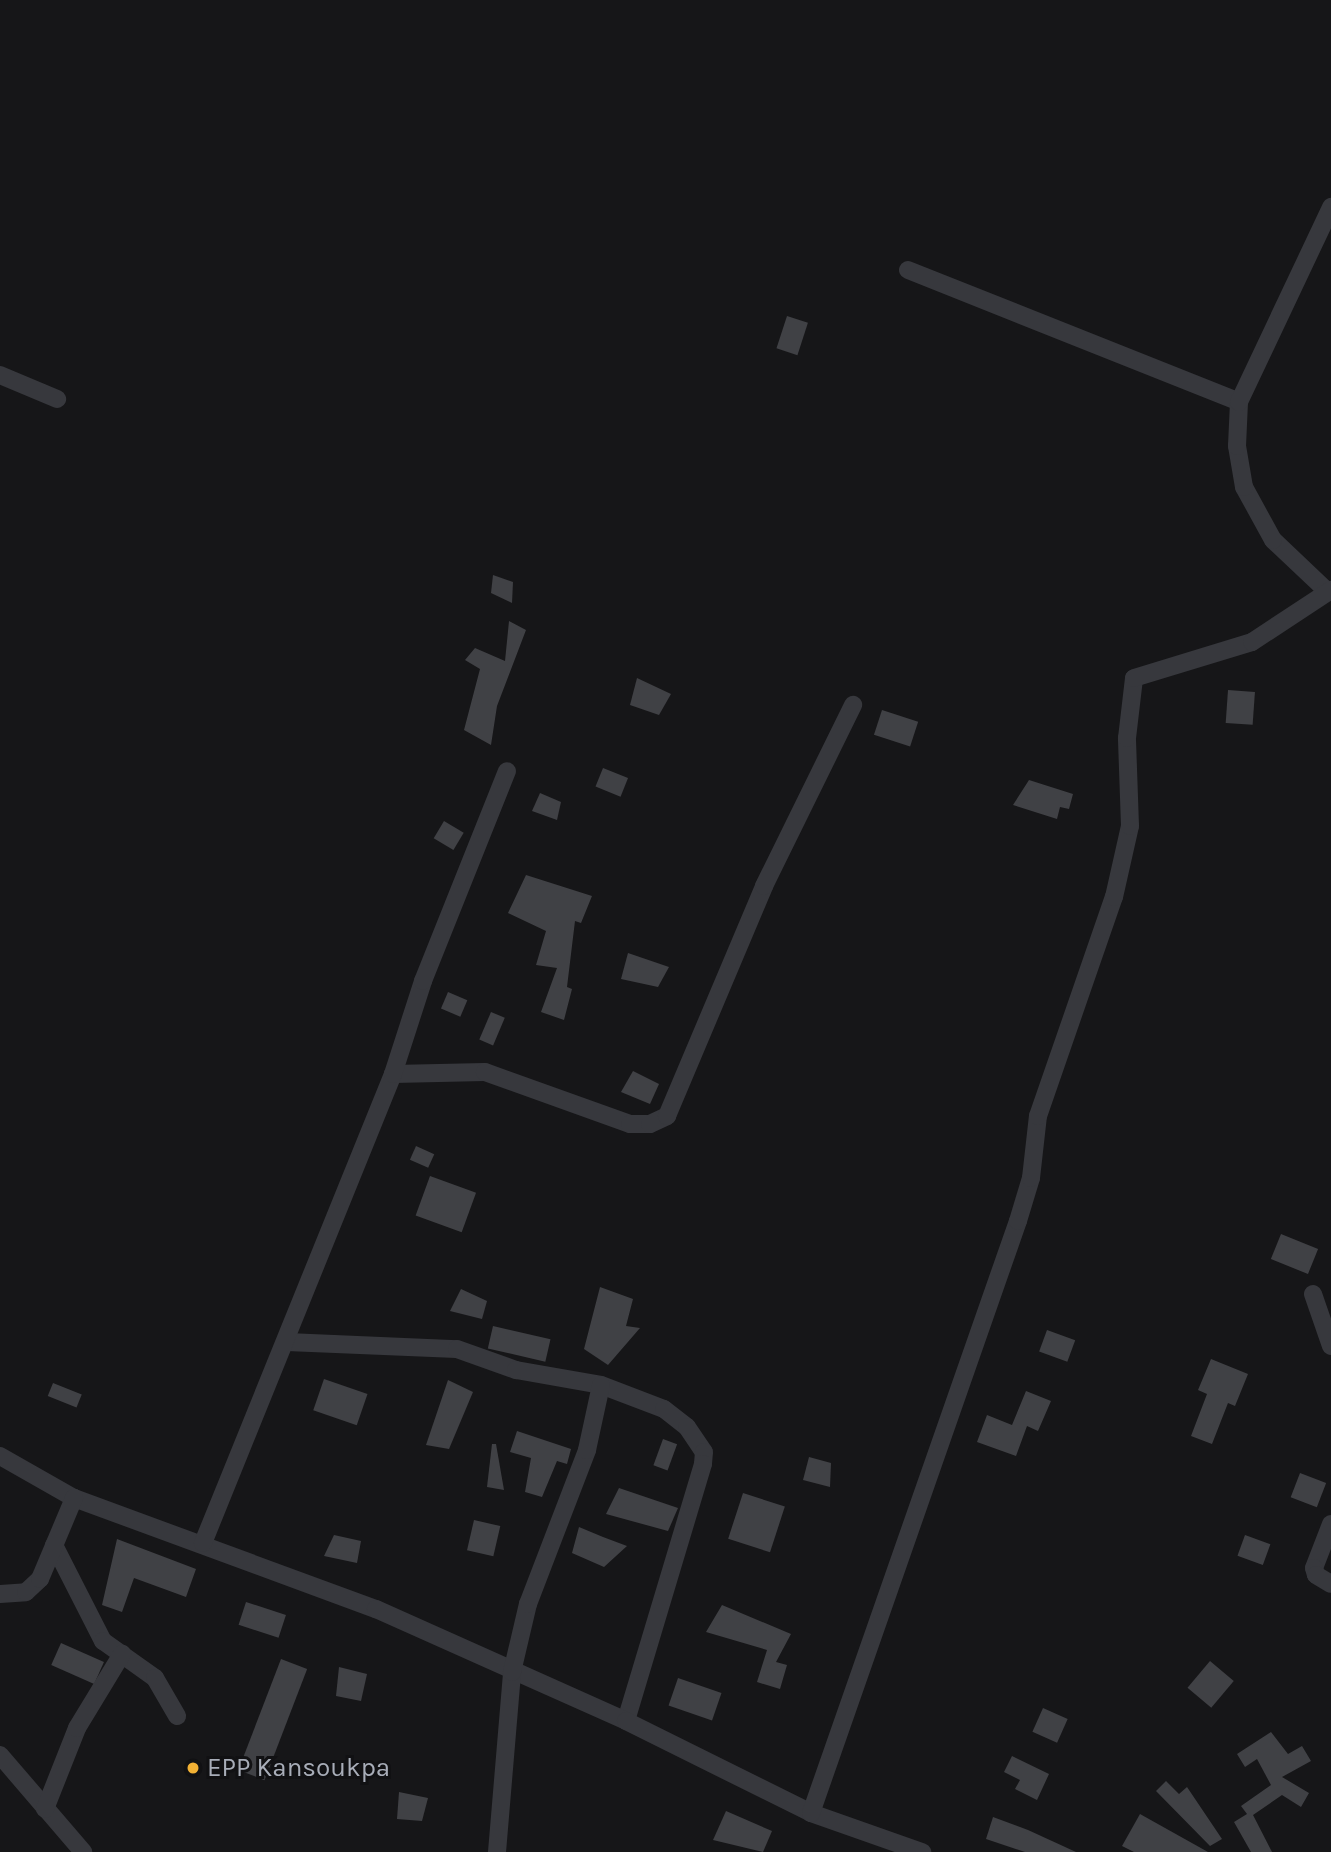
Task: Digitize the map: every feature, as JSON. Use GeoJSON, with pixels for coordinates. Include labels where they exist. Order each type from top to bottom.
{"type":"FeatureCollection","features":[{"type":"Feature","properties":{"kind":"street"},"geometry":{"type":"LineString","coordinates":[[811,1813],[1018,1221],[1031,1178],[1038,1116],[1114,897],[1130,826],[1127,738],[1134,678],[1252,642],[1329,591],[1273,540],[1244,487],[1237,446],[1239,402],[1331,207]]}},
{"type":"Feature","properties":{"kind":"street"},"geometry":{"type":"LineString","coordinates":[[908,270],[1239,402]]}},
{"type":"Feature","properties":{"kind":"street"},"geometry":{"type":"LineString","coordinates":[[0,374],[57,399]]}},
{"type":"Feature","properties":{"kind":"street"},"geometry":{"type":"LineString","coordinates":[[393,1074],[485,1072],[630,1124],[650,1124],[667,1116],[764,886],[853,705]]}},
{"type":"Feature","properties":{"kind":"street"},"geometry":{"type":"LineString","coordinates":[[203,1542],[287,1342],[393,1074],[423,981],[507,771]]}},
{"type":"Feature","properties":{"kind":"street"},"geometry":{"type":"LineString","coordinates":[[1313,1294],[1331,1346]]}},
{"type":"Feature","properties":{"kind":"street"},"geometry":{"type":"LineString","coordinates":[[287,1342],[457,1349],[516,1370],[601,1385],[664,1409],[687,1427],[704,1452],[626,1721]]}},
{"type":"Feature","properties":{"kind":"street"},"geometry":{"type":"LineString","coordinates":[[497,1852],[512,1672],[528,1604],[583,1461],[601,1385]]}},
{"type":"Feature","properties":{"kind":"street"},"geometry":{"type":"LineString","coordinates":[[0,1456],[74,1498],[203,1542],[376,1609],[626,1721],[811,1813],[922,1852]]}},
{"type":"Feature","properties":{"kind":"street"},"geometry":{"type":"LineString","coordinates":[[0,1594],[26,1592],[40,1579],[74,1498]]}},
{"type":"Feature","properties":{"kind":"street"},"geometry":{"type":"LineString","coordinates":[[1331,1524],[1314,1568],[1316,1575],[1331,1584]]}},
{"type":"Feature","properties":{"kind":"street"},"geometry":{"type":"LineString","coordinates":[[54,1545],[86,1602],[92,1625],[122,1654],[155,1678],[177,1716]]}},
{"type":"Feature","properties":{"kind":"street"},"geometry":{"type":"LineString","coordinates":[[45,1809],[77,1728],[122,1654]]}},
{"type":"Feature","properties":{"kind":"street"},"geometry":{"type":"LineString","coordinates":[[0,1755],[83,1852]]}},
{"type":"Feature","properties":{"kind":"building"},"geometry":{"type":"Polygon","coordinates":[[[787,316],[808,323],[797,355],[776,348],[787,316]]]}},
{"type":"Feature","properties":{"kind":"building"},"geometry":{"type":"Polygon","coordinates":[[[493,575],[513,582],[512,603],[491,593],[493,575]]]}},
{"type":"Feature","properties":{"kind":"building"},"geometry":{"type":"Polygon","coordinates":[[[509,621],[526,630],[497,706],[491,745],[464,730],[480,669],[465,660],[475,648],[505,661],[509,621]]]}},
{"type":"Feature","properties":{"kind":"building"},"geometry":{"type":"Polygon","coordinates":[[[637,678],[671,694],[659,715],[630,705],[637,678]]]}},
{"type":"Feature","properties":{"kind":"building"},"geometry":{"type":"Polygon","coordinates":[[[1228,690],[1255,692],[1253,725],[1226,723],[1228,690]]]}},
{"type":"Feature","properties":{"kind":"building"},"geometry":{"type":"Polygon","coordinates":[[[882,710],[918,722],[910,746],[874,735],[882,710]]]}},
{"type":"Feature","properties":{"kind":"building"},"geometry":{"type":"Polygon","coordinates":[[[603,768],[628,778],[621,797],[596,787],[603,768]]]}},
{"type":"Feature","properties":{"kind":"building"},"geometry":{"type":"Polygon","coordinates":[[[1029,780],[1073,794],[1069,809],[1060,807],[1057,819],[1013,805],[1029,780]]]}},
{"type":"Feature","properties":{"kind":"building"},"geometry":{"type":"Polygon","coordinates":[[[540,793],[561,802],[557,820],[532,811],[540,793]]]}},
{"type":"Feature","properties":{"kind":"building"},"geometry":{"type":"Polygon","coordinates":[[[444,821],[464,833],[453,850],[434,838],[444,821]]]}},
{"type":"Feature","properties":{"kind":"building"},"geometry":{"type":"Polygon","coordinates":[[[526,875],[592,896],[581,923],[575,921],[567,987],[572,989],[564,1020],[541,1012],[557,968],[536,965],[546,931],[508,913],[526,875]]]}},
{"type":"Feature","properties":{"kind":"building"},"geometry":{"type":"Polygon","coordinates":[[[628,953],[669,967],[658,987],[621,979],[628,953]]]}},
{"type":"Feature","properties":{"kind":"building"},"geometry":{"type":"Polygon","coordinates":[[[448,992],[467,1000],[460,1017],[441,1009],[448,992]]]}},
{"type":"Feature","properties":{"kind":"building"},"geometry":{"type":"Polygon","coordinates":[[[491,1012],[505,1018],[493,1045],[479,1040],[491,1012]]]}},
{"type":"Feature","properties":{"kind":"building"},"geometry":{"type":"Polygon","coordinates":[[[633,1071],[659,1084],[650,1104],[621,1092],[633,1071]]]}},
{"type":"Feature","properties":{"kind":"building"},"geometry":{"type":"Polygon","coordinates":[[[416,1146],[434,1154],[428,1168],[410,1160],[416,1146]]]}},
{"type":"Feature","properties":{"kind":"building"},"geometry":{"type":"Polygon","coordinates":[[[430,1176],[476,1193],[462,1232],[416,1215],[430,1176]]]}},
{"type":"Feature","properties":{"kind":"building"},"geometry":{"type":"Polygon","coordinates":[[[1281,1234],[1318,1249],[1308,1274],[1271,1259],[1281,1234]]]}},
{"type":"Feature","properties":{"kind":"building"},"geometry":{"type":"Polygon","coordinates":[[[600,1287],[633,1299],[626,1326],[640,1328],[608,1365],[584,1349],[600,1287]]]}},
{"type":"Feature","properties":{"kind":"building"},"geometry":{"type":"Polygon","coordinates":[[[461,1289],[487,1301],[482,1319],[450,1311],[461,1289]]]}},
{"type":"Feature","properties":{"kind":"building"},"geometry":{"type":"Polygon","coordinates":[[[493,1326],[550,1339],[545,1362],[488,1348],[493,1326]]]}},
{"type":"Feature","properties":{"kind":"building"},"geometry":{"type":"Polygon","coordinates":[[[1047,1330],[1075,1340],[1067,1362],[1039,1352],[1047,1330]]]}},
{"type":"Feature","properties":{"kind":"building"},"geometry":{"type":"Polygon","coordinates":[[[1211,1359],[1248,1374],[1235,1406],[1228,1403],[1212,1444],[1191,1436],[1207,1394],[1198,1390],[1211,1359]]]}},
{"type":"Feature","properties":{"kind":"building"},"geometry":{"type":"Polygon","coordinates":[[[324,1379],[367,1394],[357,1425],[313,1410],[324,1379]]]}},
{"type":"Feature","properties":{"kind":"building"},"geometry":{"type":"Polygon","coordinates":[[[448,1380],[473,1392],[449,1449],[426,1445],[448,1380]]]}},
{"type":"Feature","properties":{"kind":"building"},"geometry":{"type":"Polygon","coordinates":[[[53,1383],[82,1395],[76,1408],[48,1396],[53,1383]]]}},
{"type":"Feature","properties":{"kind":"building"},"geometry":{"type":"Polygon","coordinates":[[[1026,1391],[1051,1401],[1038,1431],[1027,1426],[1016,1456],[977,1442],[987,1415],[1012,1425],[1026,1391]]]}},
{"type":"Feature","properties":{"kind":"building"},"geometry":{"type":"Polygon","coordinates":[[[517,1431],[571,1449],[567,1464],[557,1461],[542,1497],[525,1492],[531,1458],[510,1452],[517,1431]]]}},
{"type":"Feature","properties":{"kind":"building"},"geometry":{"type":"Polygon","coordinates":[[[663,1439],[677,1444],[668,1470],[653,1465],[663,1439]]]}},
{"type":"Feature","properties":{"kind":"building"},"geometry":{"type":"Polygon","coordinates":[[[492,1444],[496,1444],[504,1490],[487,1487],[492,1444]]]}},
{"type":"Feature","properties":{"kind":"building"},"geometry":{"type":"Polygon","coordinates":[[[809,1457],[831,1463],[830,1487],[803,1480],[809,1457]]]}},
{"type":"Feature","properties":{"kind":"building"},"geometry":{"type":"Polygon","coordinates":[[[1300,1473],[1326,1483],[1317,1507],[1291,1497],[1300,1473]]]}},
{"type":"Feature","properties":{"kind":"building"},"geometry":{"type":"Polygon","coordinates":[[[619,1488],[678,1508],[668,1531],[606,1514],[619,1488]]]}},
{"type":"Feature","properties":{"kind":"building"},"geometry":{"type":"Polygon","coordinates":[[[743,1493],[785,1507],[770,1552],[728,1539],[743,1493]]]}},
{"type":"Feature","properties":{"kind":"building"},"geometry":{"type":"Polygon","coordinates":[[[474,1520],[500,1526],[493,1556],[467,1550],[474,1520]]]}},
{"type":"Feature","properties":{"kind":"building"},"geometry":{"type":"Polygon","coordinates":[[[579,1527],[627,1546],[604,1567],[572,1553],[579,1527]]]}},
{"type":"Feature","properties":{"kind":"building"},"geometry":{"type":"Polygon","coordinates":[[[334,1535],[361,1541],[357,1563],[324,1556],[334,1535]]]}},
{"type":"Feature","properties":{"kind":"building"},"geometry":{"type":"Polygon","coordinates":[[[1245,1535],[1270,1544],[1263,1565],[1237,1556],[1245,1535]]]}},
{"type":"Feature","properties":{"kind":"building"},"geometry":{"type":"Polygon","coordinates":[[[117,1539],[196,1569],[186,1597],[134,1578],[122,1612],[102,1605],[117,1539]]]}},
{"type":"Feature","properties":{"kind":"building"},"geometry":{"type":"Polygon","coordinates":[[[246,1602],[286,1615],[279,1638],[239,1625],[246,1602]]]}},
{"type":"Feature","properties":{"kind":"building"},"geometry":{"type":"Polygon","coordinates":[[[722,1605],[791,1634],[776,1662],[787,1665],[780,1689],[757,1682],[767,1650],[706,1632],[722,1605]]]}},
{"type":"Feature","properties":{"kind":"building"},"geometry":{"type":"Polygon","coordinates":[[[61,1643],[104,1662],[94,1684],[51,1665],[61,1643]]]}},
{"type":"Feature","properties":{"kind":"building"},"geometry":{"type":"Polygon","coordinates":[[[281,1659],[307,1669],[264,1780],[238,1770],[281,1659]]]}},
{"type":"Feature","properties":{"kind":"building"},"geometry":{"type":"Polygon","coordinates":[[[1210,1661],[1234,1681],[1211,1708],[1188,1688],[1210,1661]]]}},
{"type":"Feature","properties":{"kind":"building"},"geometry":{"type":"Polygon","coordinates":[[[339,1667],[367,1674],[361,1701],[336,1696],[339,1667]]]}},
{"type":"Feature","properties":{"kind":"building"},"geometry":{"type":"Polygon","coordinates":[[[678,1678],[721,1693],[712,1720],[669,1705],[678,1678]]]}},
{"type":"Feature","properties":{"kind":"building"},"geometry":{"type":"Polygon","coordinates":[[[1043,1708],[1068,1719],[1057,1743],[1032,1732],[1043,1708]]]}},
{"type":"Feature","properties":{"kind":"building"},"geometry":{"type":"Polygon","coordinates":[[[1271,1732],[1288,1754],[1302,1746],[1311,1761],[1282,1777],[1309,1793],[1301,1807],[1282,1795],[1253,1815],[1272,1852],[1251,1852],[1234,1822],[1247,1814],[1241,1806],[1271,1785],[1257,1759],[1245,1767],[1237,1754],[1271,1732]]]}},
{"type":"Feature","properties":{"kind":"building"},"geometry":{"type":"Polygon","coordinates":[[[1012,1756],[1049,1774],[1037,1800],[1015,1789],[1020,1780],[1004,1772],[1012,1756]]]}},
{"type":"Feature","properties":{"kind":"building"},"geometry":{"type":"Polygon","coordinates":[[[1166,1781],[1179,1794],[1187,1787],[1222,1839],[1210,1846],[1156,1791],[1166,1781]]]}},
{"type":"Feature","properties":{"kind":"building"},"geometry":{"type":"Polygon","coordinates":[[[399,1792],[428,1798],[422,1821],[397,1819],[399,1792]]]}},
{"type":"Feature","properties":{"kind":"building"},"geometry":{"type":"Polygon","coordinates":[[[726,1811],[772,1831],[763,1852],[713,1840],[726,1811]]]}},
{"type":"Feature","properties":{"kind":"building"},"geometry":{"type":"Polygon","coordinates":[[[1140,1814],[1208,1852],[1134,1852],[1122,1846],[1140,1814]]]}},
{"type":"Feature","properties":{"kind":"building"},"geometry":{"type":"Polygon","coordinates":[[[993,1817],[1076,1852],[1025,1852],[986,1839],[993,1817]]]}},
{"type":"Feature","properties":{"kind":"place","name":"EPP Kansoukpa"},"geometry":{"type":"Point","coordinates":[193,1768]}}]}
